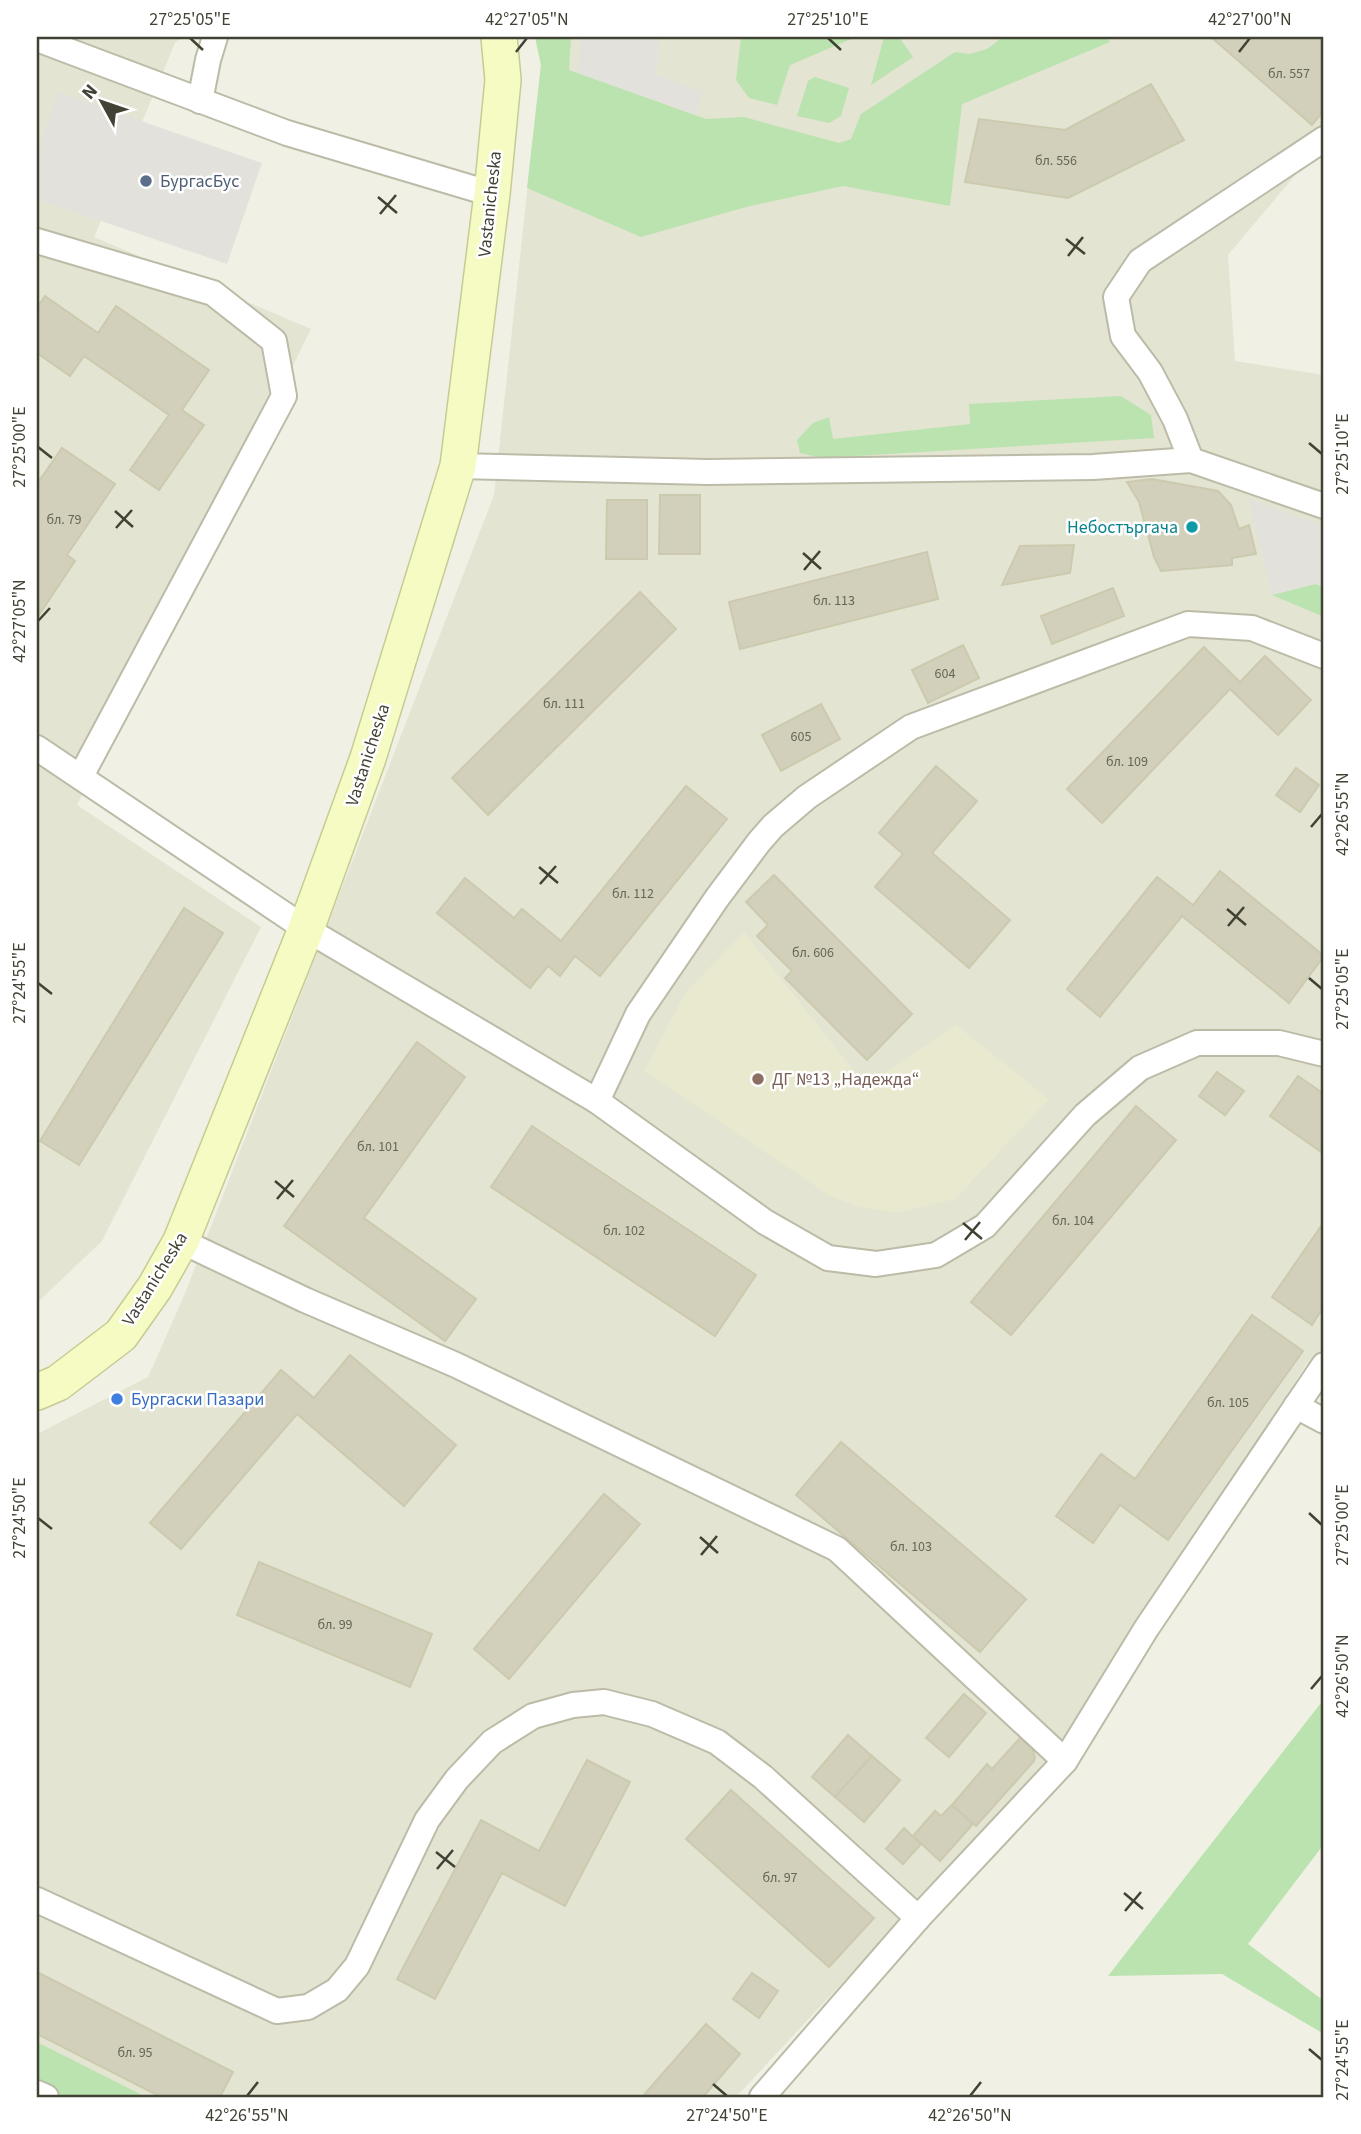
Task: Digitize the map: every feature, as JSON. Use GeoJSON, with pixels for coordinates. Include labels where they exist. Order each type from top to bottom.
{"type":"FeatureCollection","features":[{"type":"Feature","properties":{"kind":"main road","name":"Vastanicheska"},"geometry":{"type":"LineString","coordinates":[[37,1392],[58,1383],[121,1335],[155,1287],[181,1241],[306,929],[368,758],[458,466],[492,194],[503,80],[499,37]]}},
{"type":"Feature","properties":{"kind":"street"},"geometry":{"type":"LineString","coordinates":[[200,101],[215,37]]}},
{"type":"Feature","properties":{"kind":"street"},"geometry":{"type":"LineString","coordinates":[[37,39],[287,133],[492,194]]}},
{"type":"Feature","properties":{"kind":"street"},"geometry":{"type":"LineString","coordinates":[[1191,460],[1175,419],[1150,372],[1123,336],[1116,298],[1140,261],[1324,139]]}},
{"type":"Feature","properties":{"kind":"street"},"geometry":{"type":"LineString","coordinates":[[37,241],[214,293],[274,341],[284,396],[81,776]]}},
{"type":"Feature","properties":{"kind":"street"},"geometry":{"type":"LineString","coordinates":[[458,466],[708,472],[1093,467],[1191,460],[1324,506]]}},
{"type":"Feature","properties":{"kind":"street"},"geometry":{"type":"LineString","coordinates":[[597,1101],[638,1014],[717,898],[759,842],[807,797],[911,727],[1188,624],[1252,628],[1324,656]]}},
{"type":"Feature","properties":{"kind":"street"},"geometry":{"type":"LineString","coordinates":[[37,748],[306,929],[597,1101],[765,1222],[828,1258],[876,1264],[936,1255],[985,1226],[1085,1115],[1140,1068],[1197,1043],[1279,1043],[1324,1054]]}},
{"type":"Feature","properties":{"kind":"street"},"geometry":{"type":"LineString","coordinates":[[181,1241],[305,1300],[456,1365],[837,1549],[1065,1761]]}},
{"type":"Feature","properties":{"kind":"street"},"geometry":{"type":"LineString","coordinates":[[762,2097],[918,1918],[1065,1761],[1146,1629],[1324,1365]]}},
{"type":"Feature","properties":{"kind":"street"},"geometry":{"type":"LineString","coordinates":[[1296,1406],[1324,1421]]}},
{"type":"Feature","properties":{"kind":"street"},"geometry":{"type":"LineString","coordinates":[[37,1900],[277,2011],[308,2007],[337,1990],[357,1966],[427,1820],[457,1779],[492,1742],[533,1716],[573,1705],[604,1702],[652,1714],[717,1742],[763,1777],[918,1918]]}},
{"type":"Feature","properties":{"kind":"street"},"geometry":{"type":"LineString","coordinates":[[37,2093],[46,2097]]}},
{"type":"Feature","properties":{"kind":"shaded area"},"geometry":{"type":"Polygon","coordinates":[[[37,37],[182,37],[175,43],[94,237],[311,329],[77,805],[261,927],[102,1241],[37,1303],[37,37]]]}},
{"type":"Feature","properties":{"kind":"shaded area"},"geometry":{"type":"Polygon","coordinates":[[[535,37],[1324,37],[1324,141],[1228,255],[1235,361],[1324,375],[1324,1372],[1307,1363],[1078,1730],[736,2097],[37,2097],[37,1434],[148,1377],[184,1296],[494,495],[541,65],[535,37]]]}},
{"type":"Feature","properties":{"kind":"shaded area"},"geometry":{"type":"Polygon","coordinates":[[[581,37],[660,37],[656,75],[703,91],[696,115],[578,73],[581,37]]]}},
{"type":"Feature","properties":{"kind":"shaded area","name":"БургасБус"},"geometry":{"type":"Polygon","coordinates":[[[58,92],[262,163],[227,264],[37,199],[37,153],[58,92]]]}},
{"type":"Feature","properties":{"kind":"shaded area"},"geometry":{"type":"Polygon","coordinates":[[[1249,499],[1324,526],[1324,587],[1315,584],[1272,595],[1249,499]]]}},
{"type":"Feature","properties":{"kind":"shaded area","name":"ДГ №13 „Надежда“"},"geometry":{"type":"Polygon","coordinates":[[[744,932],[866,1086],[956,1025],[1049,1099],[955,1199],[896,1213],[860,1207],[830,1196],[644,1071],[686,992],[744,932]]]}},
{"type":"Feature","properties":{"kind":"green space"},"geometry":{"type":"Polygon","coordinates":[[[535,37],[571,37],[569,70],[706,119],[744,117],[839,143],[851,139],[861,114],[955,52],[970,54],[987,49],[1003,37],[1107,37],[1110,42],[962,104],[950,206],[843,186],[746,207],[641,237],[527,188],[541,65],[535,37]]]}},
{"type":"Feature","properties":{"kind":"green space"},"geometry":{"type":"Polygon","coordinates":[[[741,37],[856,37],[790,65],[777,105],[749,98],[736,80],[741,37]]]}},
{"type":"Feature","properties":{"kind":"green space"},"geometry":{"type":"Polygon","coordinates":[[[884,37],[899,37],[913,57],[871,85],[884,37]]]}},
{"type":"Feature","properties":{"kind":"green space"},"geometry":{"type":"Polygon","coordinates":[[[815,77],[849,88],[841,116],[829,123],[797,116],[808,81],[815,77]]]}},
{"type":"Feature","properties":{"kind":"green space"},"geometry":{"type":"Polygon","coordinates":[[[1121,396],[1151,415],[1154,438],[822,458],[800,453],[797,440],[813,423],[829,417],[833,439],[970,424],[969,404],[1121,396]]]}},
{"type":"Feature","properties":{"kind":"green space"},"geometry":{"type":"Polygon","coordinates":[[[1315,584],[1324,587],[1324,617],[1272,595],[1315,584]]]}},
{"type":"Feature","properties":{"kind":"green space"},"geometry":{"type":"Polygon","coordinates":[[[1324,1699],[1324,1844],[1248,1944],[1324,2001],[1324,2034],[1222,1974],[1108,1976],[1324,1699]]]}},
{"type":"Feature","properties":{"kind":"green space"},"geometry":{"type":"Polygon","coordinates":[[[37,2042],[146,2097],[37,2097],[37,2042]]]}},
{"type":"Feature","properties":{"kind":"building"},"geometry":{"type":"Polygon","coordinates":[[[1211,37],[1324,37],[1324,110],[1312,125],[1211,37]]]}},
{"type":"Feature","properties":{"kind":"building"},"geometry":{"type":"Polygon","coordinates":[[[1151,84],[1184,140],[1068,198],[965,182],[979,119],[1065,130],[1151,84]]]}},
{"type":"Feature","properties":{"kind":"building"},"geometry":{"type":"Polygon","coordinates":[[[45,296],[98,333],[116,306],[209,370],[182,410],[204,425],[159,490],[130,470],[169,415],[84,356],[70,376],[37,353],[37,308],[45,296]]]}},
{"type":"Feature","properties":{"kind":"building"},"geometry":{"type":"Polygon","coordinates":[[[62,448],[115,484],[67,555],[75,561],[37,618],[37,484],[62,448]]]}},
{"type":"Feature","properties":{"kind":"building","name":"Небостъргача"},"geometry":{"type":"Polygon","coordinates":[[[1152,479],[1218,491],[1231,505],[1239,529],[1249,525],[1256,554],[1232,558],[1232,565],[1161,571],[1154,557],[1139,502],[1127,482],[1152,479]]]}},
{"type":"Feature","properties":{"kind":"building"},"geometry":{"type":"Polygon","coordinates":[[[660,495],[700,495],[700,554],[659,554],[660,495]]]}},
{"type":"Feature","properties":{"kind":"building"},"geometry":{"type":"Polygon","coordinates":[[[607,500],[647,500],[647,559],[606,559],[607,500]]]}},
{"type":"Feature","properties":{"kind":"building"},"geometry":{"type":"Polygon","coordinates":[[[1074,545],[1070,573],[1002,585],[1020,546],[1074,545]]]}},
{"type":"Feature","properties":{"kind":"building"},"geometry":{"type":"Polygon","coordinates":[[[927,552],[938,599],[740,649],[729,602],[927,552]]]}},
{"type":"Feature","properties":{"kind":"building"},"geometry":{"type":"Polygon","coordinates":[[[1113,588],[1124,616],[1052,644],[1041,616],[1113,588]]]}},
{"type":"Feature","properties":{"kind":"building"},"geometry":{"type":"Polygon","coordinates":[[[640,592],[676,629],[488,815],[452,778],[640,592]]]}},
{"type":"Feature","properties":{"kind":"building"},"geometry":{"type":"Polygon","coordinates":[[[963,645],[979,678],[928,703],[912,670],[963,645]]]}},
{"type":"Feature","properties":{"kind":"building"},"geometry":{"type":"Polygon","coordinates":[[[1204,647],[1240,682],[1265,656],[1311,700],[1278,735],[1230,689],[1102,823],[1067,789],[1204,647]]]}},
{"type":"Feature","properties":{"kind":"building"},"geometry":{"type":"Polygon","coordinates":[[[821,704],[840,739],[781,771],[762,735],[821,704]]]}},
{"type":"Feature","properties":{"kind":"building"},"geometry":{"type":"Polygon","coordinates":[[[936,766],[977,801],[932,853],[1010,920],[969,968],[875,887],[903,854],[879,833],[936,766]]]}},
{"type":"Feature","properties":{"kind":"building"},"geometry":{"type":"Polygon","coordinates":[[[1296,768],[1319,785],[1300,812],[1276,795],[1296,768]]]}},
{"type":"Feature","properties":{"kind":"building"},"geometry":{"type":"Polygon","coordinates":[[[686,786],[727,819],[600,976],[575,956],[560,976],[548,966],[530,988],[437,913],[465,878],[514,918],[522,909],[561,941],[686,786]]]}},
{"type":"Feature","properties":{"kind":"building"},"geometry":{"type":"Polygon","coordinates":[[[1220,871],[1324,956],[1289,1003],[1182,916],[1100,1017],[1067,989],[1157,877],[1193,905],[1220,871]]]}},
{"type":"Feature","properties":{"kind":"building"},"geometry":{"type":"Polygon","coordinates":[[[774,875],[912,1014],[867,1060],[785,978],[792,971],[757,936],[768,925],[746,902],[774,875]]]}},
{"type":"Feature","properties":{"kind":"building"},"geometry":{"type":"Polygon","coordinates":[[[184,908],[223,933],[79,1165],[40,1141],[184,908]]]}},
{"type":"Feature","properties":{"kind":"building"},"geometry":{"type":"Polygon","coordinates":[[[417,1042],[465,1077],[364,1218],[476,1299],[445,1341],[284,1226],[417,1042]]]}},
{"type":"Feature","properties":{"kind":"building"},"geometry":{"type":"Polygon","coordinates":[[[1217,1072],[1244,1091],[1225,1115],[1199,1096],[1217,1072]]]}},
{"type":"Feature","properties":{"kind":"building"},"geometry":{"type":"Polygon","coordinates":[[[1298,1076],[1324,1094],[1324,1154],[1270,1116],[1298,1076]]]}},
{"type":"Feature","properties":{"kind":"building"},"geometry":{"type":"Polygon","coordinates":[[[1136,1106],[1176,1140],[1011,1335],[971,1302],[1136,1106]]]}},
{"type":"Feature","properties":{"kind":"building"},"geometry":{"type":"Polygon","coordinates":[[[532,1126],[756,1275],[715,1336],[491,1187],[532,1126]]]}},
{"type":"Feature","properties":{"kind":"building"},"geometry":{"type":"Polygon","coordinates":[[[1324,1222],[1324,1306],[1312,1325],[1272,1297],[1324,1222]]]}},
{"type":"Feature","properties":{"kind":"building"},"geometry":{"type":"Polygon","coordinates":[[[1252,1315],[1303,1351],[1168,1540],[1120,1505],[1093,1543],[1056,1516],[1101,1454],[1135,1479],[1252,1315]]]}},
{"type":"Feature","properties":{"kind":"building"},"geometry":{"type":"Polygon","coordinates":[[[350,1355],[456,1445],[404,1506],[297,1414],[181,1549],[150,1523],[281,1370],[314,1398],[350,1355]]]}},
{"type":"Feature","properties":{"kind":"building"},"geometry":{"type":"Polygon","coordinates":[[[841,1442],[1026,1599],[980,1652],[796,1495],[841,1442]]]}},
{"type":"Feature","properties":{"kind":"building"},"geometry":{"type":"Polygon","coordinates":[[[604,1494],[640,1524],[509,1679],[474,1649],[604,1494]]]}},
{"type":"Feature","properties":{"kind":"building"},"geometry":{"type":"Polygon","coordinates":[[[259,1562],[432,1634],[410,1687],[237,1615],[259,1562]]]}},
{"type":"Feature","properties":{"kind":"building"},"geometry":{"type":"Polygon","coordinates":[[[964,1694],[986,1713],[949,1757],[926,1738],[964,1694]]]}},
{"type":"Feature","properties":{"kind":"building"},"geometry":{"type":"Polygon","coordinates":[[[848,1735],[872,1756],[835,1797],[812,1777],[848,1735]]]}},
{"type":"Feature","properties":{"kind":"building"},"geometry":{"type":"Polygon","coordinates":[[[1020,1738],[1032,1748],[1034,1761],[976,1826],[952,1805],[987,1764],[992,1769],[1020,1738]]]}},
{"type":"Feature","properties":{"kind":"building"},"geometry":{"type":"Polygon","coordinates":[[[872,1756],[900,1780],[864,1822],[835,1797],[872,1756]]]}},
{"type":"Feature","properties":{"kind":"building"},"geometry":{"type":"Polygon","coordinates":[[[587,1760],[630,1782],[565,1906],[502,1873],[435,1999],[397,1979],[481,1820],[539,1851],[587,1760]]]}},
{"type":"Feature","properties":{"kind":"building"},"geometry":{"type":"Polygon","coordinates":[[[731,1790],[874,1918],[829,1967],[686,1839],[731,1790]]]}},
{"type":"Feature","properties":{"kind":"building"},"geometry":{"type":"Polygon","coordinates":[[[952,1805],[973,1824],[940,1861],[913,1836],[935,1811],[941,1816],[952,1805]]]}},
{"type":"Feature","properties":{"kind":"building"},"geometry":{"type":"Polygon","coordinates":[[[904,1828],[921,1844],[903,1864],[886,1849],[904,1828]]]}},
{"type":"Feature","properties":{"kind":"building"},"geometry":{"type":"Polygon","coordinates":[[[37,1972],[233,2072],[220,2097],[161,2097],[37,2034],[37,1972]]]}},
{"type":"Feature","properties":{"kind":"building"},"geometry":{"type":"Polygon","coordinates":[[[752,1973],[778,1991],[759,2018],[733,1999],[752,1973]]]}},
{"type":"Feature","properties":{"kind":"building"},"geometry":{"type":"Polygon","coordinates":[[[706,2024],[740,2054],[703,2097],[642,2097],[706,2024]]]}},
{"type":"Feature","properties":{"kind":"place","name":"БургасБус"},"geometry":{"type":"Point","coordinates":[146,181]}},
{"type":"Feature","properties":{"kind":"place","name":"Небостъргача"},"geometry":{"type":"Point","coordinates":[1192,527]}},
{"type":"Feature","properties":{"kind":"place","name":"ДГ №13 „Надежда“"},"geometry":{"type":"Point","coordinates":[758,1079]}},
{"type":"Feature","properties":{"kind":"place","name":"Бургаски Пазари"},"geometry":{"type":"Point","coordinates":[117,1399]}}]}
